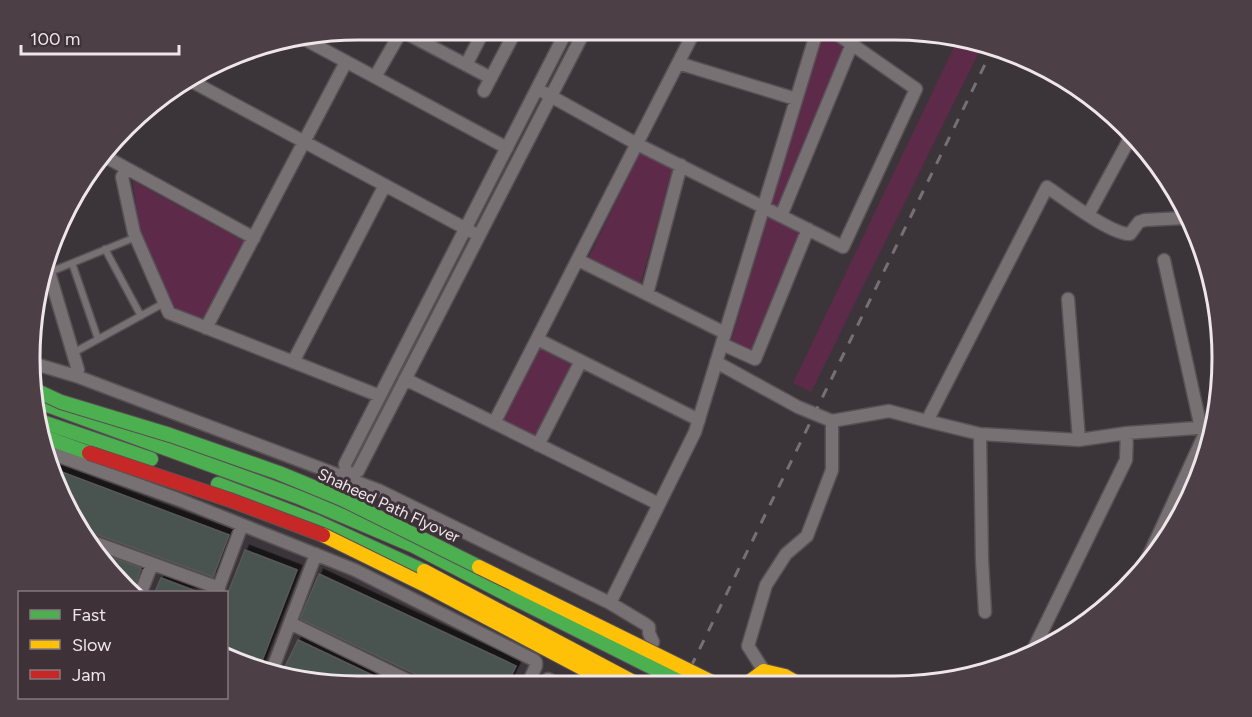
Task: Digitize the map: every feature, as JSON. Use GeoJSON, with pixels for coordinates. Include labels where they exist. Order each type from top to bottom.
{"type":"FeatureCollection","features":[{"type":"Feature","properties":{"kind":"main road","name":"Shaheed Path Flyover"},"geometry":{"type":"LineString","coordinates":[[42,393],[61,402],[170,435],[279,473],[342,499],[700,676]]}},
{"type":"Feature","properties":{"kind":"main road","name":"Shaheed Path Flyover"},"geometry":{"type":"LineString","coordinates":[[44,404],[301,498],[414,546],[669,676]]}},
{"type":"Feature","properties":{"kind":"main road"},"geometry":{"type":"LineString","coordinates":[[48,424],[186,472],[317,522],[424,571],[622,676]]}},
{"type":"Feature","properties":{"kind":"main road"},"geometry":{"type":"LineString","coordinates":[[51,439],[313,531],[456,600],[596,676]]}},
{"type":"Feature","properties":{"kind":"main road"},"geometry":{"type":"LineString","coordinates":[[476,565],[512,597]]}},
{"type":"Feature","properties":{"kind":"main road"},"geometry":{"type":"LineString","coordinates":[[406,575],[424,571]]}},
{"type":"Feature","properties":{"kind":"main road"},"geometry":{"type":"LineString","coordinates":[[757,676],[764,671],[785,676]]}},
{"type":"Feature","properties":{"kind":"street"},"geometry":{"type":"LineString","coordinates":[[375,77],[396,40]]}},
{"type":"Feature","properties":{"kind":"street"},"geometry":{"type":"LineString","coordinates":[[420,40],[491,78]]}},
{"type":"Feature","properties":{"kind":"street"},"geometry":{"type":"LineString","coordinates":[[466,65],[479,40]]}},
{"type":"Feature","properties":{"kind":"street"},"geometry":{"type":"LineString","coordinates":[[484,91],[511,40]]}},
{"type":"Feature","properties":{"kind":"street"},"geometry":{"type":"LineString","coordinates":[[347,478],[345,464],[562,40]]}},
{"type":"Feature","properties":{"kind":"street"},"geometry":{"type":"LineString","coordinates":[[347,478],[358,471],[580,40]]}},
{"type":"Feature","properties":{"kind":"street"},"geometry":{"type":"LineString","coordinates":[[494,423],[690,40]]}},
{"type":"Feature","properties":{"kind":"street"},"geometry":{"type":"LineString","coordinates":[[610,603],[695,432],[813,40]]}},
{"type":"Feature","properties":{"kind":"street"},"geometry":{"type":"LineString","coordinates":[[537,89],[637,144],[843,247],[916,89],[846,40]]}},
{"type":"Feature","properties":{"kind":"street"},"geometry":{"type":"LineString","coordinates":[[313,44],[507,148]]}},
{"type":"Feature","properties":{"kind":"street"},"geometry":{"type":"LineString","coordinates":[[781,216],[852,44]]}},
{"type":"Feature","properties":{"kind":"street"},"geometry":{"type":"LineString","coordinates":[[206,328],[346,62]]}},
{"type":"Feature","properties":{"kind":"street"},"geometry":{"type":"LineString","coordinates":[[678,63],[796,99]]}},
{"type":"Feature","properties":{"kind":"street"},"geometry":{"type":"LineString","coordinates":[[197,84],[479,235]]}},
{"type":"Feature","properties":{"kind":"street"},"geometry":{"type":"LineString","coordinates":[[1088,215],[1127,143]]}},
{"type":"Feature","properties":{"kind":"street"},"geometry":{"type":"LineString","coordinates":[[110,160],[254,238]]}},
{"type":"Feature","properties":{"kind":"street"},"geometry":{"type":"LineString","coordinates":[[647,294],[681,165]]}},
{"type":"Feature","properties":{"kind":"street"},"geometry":{"type":"LineString","coordinates":[[127,169],[122,177],[136,237],[169,313],[380,396]]}},
{"type":"Feature","properties":{"kind":"street"},"geometry":{"type":"LineString","coordinates":[[293,362],[385,184]]}},
{"type":"Feature","properties":{"kind":"street"},"geometry":{"type":"LineString","coordinates":[[927,421],[1047,187],[1088,215],[1122,234],[1130,234],[1139,222],[1145,220],[1179,219]]}},
{"type":"Feature","properties":{"kind":"street"},"geometry":{"type":"LineString","coordinates":[[578,260],[647,294],[755,359],[808,229]]}},
{"type":"Feature","properties":{"kind":"street"},"geometry":{"type":"LineString","coordinates":[[1164,260],[1205,420]]}},
{"type":"Feature","properties":{"kind":"street"},"geometry":{"type":"LineString","coordinates":[[51,277],[78,370],[75,376]]}},
{"type":"Feature","properties":{"kind":"street"},"geometry":{"type":"LineString","coordinates":[[1068,299],[1079,440]]}},
{"type":"Feature","properties":{"kind":"street"},"geometry":{"type":"LineString","coordinates":[[537,339],[699,420]]}},
{"type":"Feature","properties":{"kind":"street"},"geometry":{"type":"LineString","coordinates":[[538,445],[582,361]]}},
{"type":"Feature","properties":{"kind":"street"},"geometry":{"type":"LineString","coordinates":[[716,362],[798,407],[832,421],[889,411],[980,434],[1079,440],[1127,433],[1204,427]]}},
{"type":"Feature","properties":{"kind":"street"},"geometry":{"type":"LineString","coordinates":[[40,366],[75,376],[378,490],[610,603],[649,627],[653,642],[632,676]]}},
{"type":"Feature","properties":{"kind":"street"},"geometry":{"type":"LineString","coordinates":[[405,379],[659,504]]}},
{"type":"Feature","properties":{"kind":"street"},"geometry":{"type":"LineString","coordinates":[[764,671],[748,646],[766,585],[786,554],[807,536],[832,470],[832,421]]}},
{"type":"Feature","properties":{"kind":"street"},"geometry":{"type":"LineString","coordinates":[[1037,643],[1126,460],[1127,433]]}},
{"type":"Feature","properties":{"kind":"street"},"geometry":{"type":"LineString","coordinates":[[980,434],[981,539],[985,612]]}},
{"type":"Feature","properties":{"kind":"street"},"geometry":{"type":"LineString","coordinates":[[55,455],[180,500],[355,570],[534,660],[536,666],[531,676]]}},
{"type":"Feature","properties":{"kind":"street"},"geometry":{"type":"LineString","coordinates":[[101,545],[218,590],[242,525]]}},
{"type":"Feature","properties":{"kind":"street"},"geometry":{"type":"LineString","coordinates":[[274,665],[316,554]]}},
{"type":"Feature","properties":{"kind":"street"},"geometry":{"type":"LineString","coordinates":[[142,591],[152,564]]}},
{"type":"Feature","properties":{"kind":"street"},"geometry":{"type":"LineString","coordinates":[[290,623],[399,676]]}},
{"type":"Feature","properties":{"kind":"street"},"geometry":{"type":"LineString","coordinates":[[618,676],[642,635],[649,633]]}},
{"type":"Feature","properties":{"kind":"lane"},"geometry":{"type":"LineString","coordinates":[[54,266],[72,263],[136,237]]}},
{"type":"Feature","properties":{"kind":"lane"},"geometry":{"type":"LineString","coordinates":[[105,249],[141,316]]}},
{"type":"Feature","properties":{"kind":"lane"},"geometry":{"type":"LineString","coordinates":[[72,263],[98,339]]}},
{"type":"Feature","properties":{"kind":"lane"},"geometry":{"type":"LineString","coordinates":[[73,354],[165,303]]}},
{"type":"Feature","properties":{"kind":"shaded area"},"geometry":{"type":"Polygon","coordinates":[[[821,40],[838,40],[845,45],[778,209],[771,205],[821,40]]]}},
{"type":"Feature","properties":{"kind":"shaded area"},"geometry":{"type":"Polygon","coordinates":[[[954,47],[979,52],[811,392],[793,383],[954,47]]]}},
{"type":"Feature","properties":{"kind":"shaded area"},"geometry":{"type":"Polygon","coordinates":[[[640,153],[673,170],[640,285],[588,259],[640,153]]]}},
{"type":"Feature","properties":{"kind":"shaded area"},"geometry":{"type":"Polygon","coordinates":[[[133,181],[244,241],[204,320],[172,306],[139,227],[133,181]]]}},
{"type":"Feature","properties":{"kind":"shaded area"},"geometry":{"type":"Polygon","coordinates":[[[767,216],[800,233],[752,352],[731,342],[767,216]]]}},
{"type":"Feature","properties":{"kind":"shaded area"},"geometry":{"type":"Polygon","coordinates":[[[539,348],[573,366],[537,438],[502,420],[539,348]]]}},
{"type":"Feature","properties":{"kind":"building"},"geometry":{"type":"Polygon","coordinates":[[[62,472],[229,535],[213,577],[93,533],[73,499],[62,472]]]}},
{"type":"Feature","properties":{"kind":"building"},"geometry":{"type":"Polygon","coordinates":[[[245,550],[297,570],[262,662],[228,648],[228,593],[245,550]]]}},
{"type":"Feature","properties":{"kind":"building"},"geometry":{"type":"Polygon","coordinates":[[[110,557],[141,568],[136,584],[110,557]]]}},
{"type":"Feature","properties":{"kind":"building"},"geometry":{"type":"Polygon","coordinates":[[[319,574],[516,666],[511,676],[419,676],[300,619],[319,574]]]}},
{"type":"Feature","properties":{"kind":"building"},"geometry":{"type":"Polygon","coordinates":[[[161,578],[195,591],[155,591],[161,578]]]}},
{"type":"Feature","properties":{"kind":"building"},"geometry":{"type":"Polygon","coordinates":[[[298,640],[374,676],[338,676],[285,668],[298,640]]]}},
{"type":"Feature","properties":{"kind":"railway"},"geometry":{"type":"LineString","coordinates":[[686,676],[990,55]]}},
{"type":"Feature","properties":{"kind":"traffic: fast"},"geometry":{"type":"LineString","coordinates":[[42,393],[61,402],[170,435],[279,473],[342,499],[479,567]]}},
{"type":"Feature","properties":{"kind":"traffic: fast"},"geometry":{"type":"LineString","coordinates":[[44,404],[301,498],[414,546],[512,597]]}},
{"type":"Feature","properties":{"kind":"traffic: fast"},"geometry":{"type":"LineString","coordinates":[[48,424],[151,459]]}},
{"type":"Feature","properties":{"kind":"traffic: fast"},"geometry":{"type":"LineString","coordinates":[[51,439],[89,453]]}},
{"type":"Feature","properties":{"kind":"traffic: fast"},"geometry":{"type":"LineString","coordinates":[[218,484],[317,522],[424,571]]}},
{"type":"Feature","properties":{"kind":"traffic: fast"},"geometry":{"type":"LineString","coordinates":[[512,597],[669,676]]}},
{"type":"Feature","properties":{"kind":"traffic: slow"},"geometry":{"type":"LineString","coordinates":[[323,535],[427,586],[597,676]]}},
{"type":"Feature","properties":{"kind":"traffic: slow"},"geometry":{"type":"LineString","coordinates":[[479,567],[700,676]]}},
{"type":"Feature","properties":{"kind":"traffic: slow"},"geometry":{"type":"LineString","coordinates":[[424,571],[622,676]]}},
{"type":"Feature","properties":{"kind":"traffic: slow"},"geometry":{"type":"LineString","coordinates":[[757,676],[764,671],[785,676]]}},
{"type":"Feature","properties":{"kind":"traffic: jam"},"geometry":{"type":"LineString","coordinates":[[89,453],[230,500],[323,535]]}}]}
